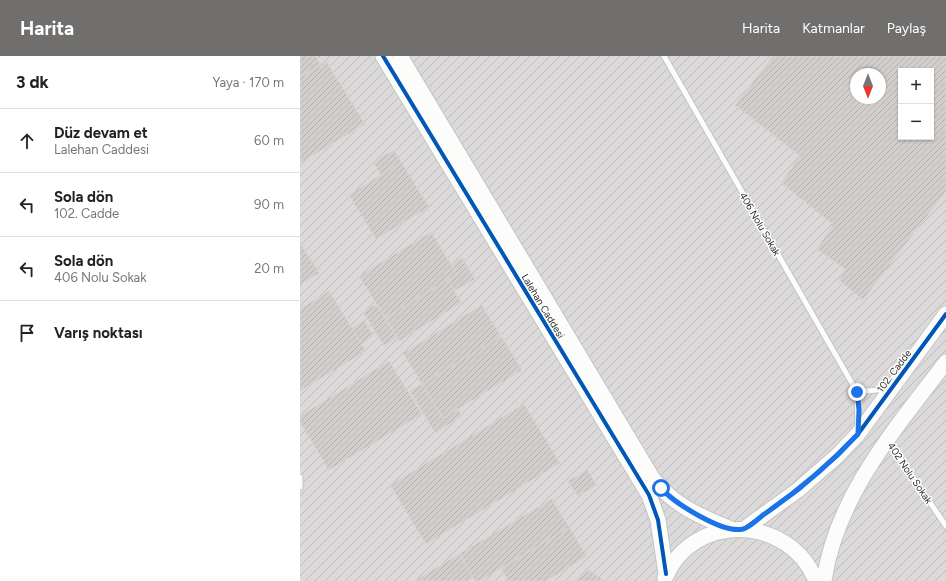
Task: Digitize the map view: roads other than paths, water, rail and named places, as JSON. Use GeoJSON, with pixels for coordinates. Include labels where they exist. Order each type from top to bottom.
{"type":"FeatureCollection","features":[{"type":"Feature","properties":{"kind":"street","name":"Lalehan Caddesi"},"geometry":{"type":"LineString","coordinates":[[383,56],[649,495],[658,520],[665,578]]}},
{"type":"Feature","properties":{"kind":"street","name":"Lalehan Caddesi"},"geometry":{"type":"LineString","coordinates":[[400,56],[654,479],[677,503],[695,513],[738,529]]}},
{"type":"Feature","properties":{"kind":"street","name":"102. Cadde"},"geometry":{"type":"LineString","coordinates":[[738,529],[820,473],[858,434],[946,314]]}},
{"type":"Feature","properties":{"kind":"street"},"geometry":{"type":"LineString","coordinates":[[824,581],[829,556],[853,495],[887,439],[946,362]]}},
{"type":"Feature","properties":{"kind":"street"},"geometry":{"type":"LineString","coordinates":[[665,578],[678,557],[693,543],[711,534],[738,529],[769,534],[791,546],[808,565],[816,581]]}},
{"type":"Feature","properties":{"kind":"lane","name":"406 Nolu Sokak"},"geometry":{"type":"LineString","coordinates":[[664,56],[857,392],[859,410],[858,434]]}},
{"type":"Feature","properties":{"kind":"lane"},"geometry":{"type":"LineString","coordinates":[[857,392],[875,391],[891,387]]}},
{"type":"Feature","properties":{"kind":"lane","name":"402 Nolu Sokak"},"geometry":{"type":"LineString","coordinates":[[887,439],[946,526]]}},
{"type":"Feature","properties":{"kind":"lane"},"geometry":{"type":"LineString","coordinates":[[300,478],[300,487]]}}]}
